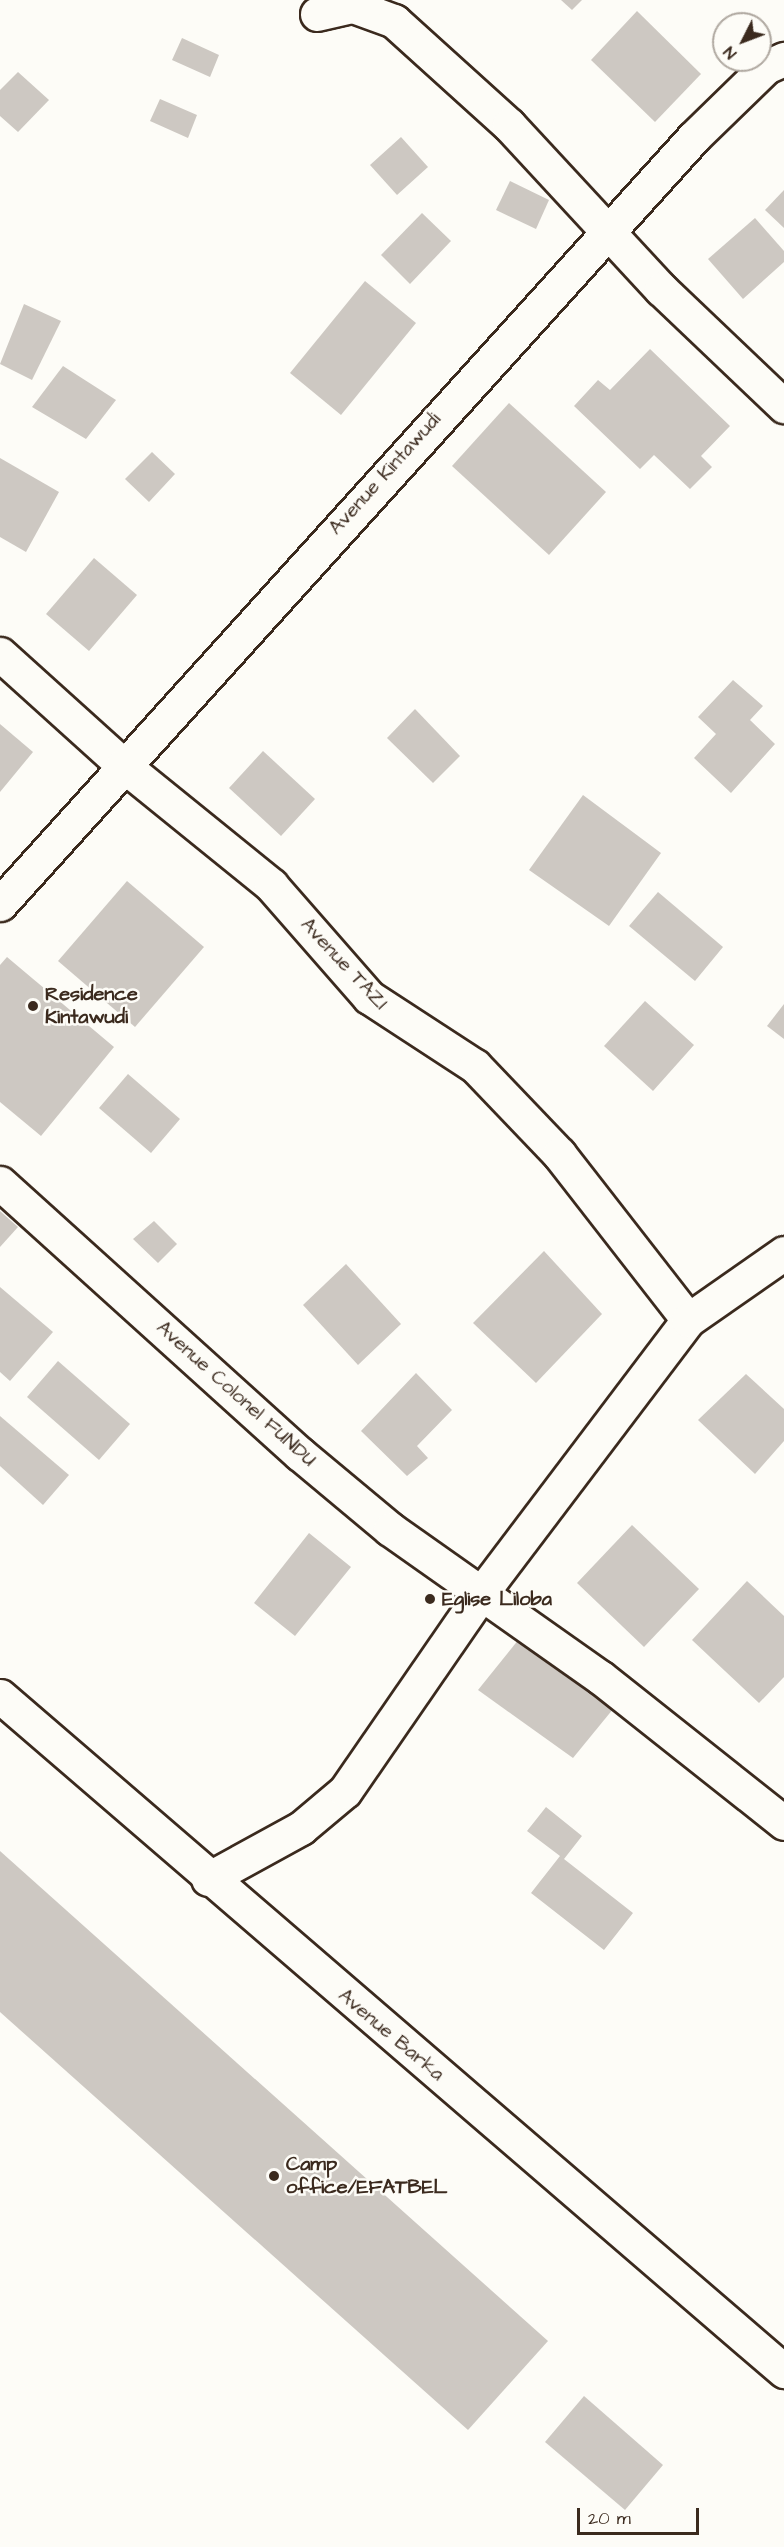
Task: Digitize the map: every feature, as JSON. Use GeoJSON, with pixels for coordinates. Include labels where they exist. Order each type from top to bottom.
{"type":"FeatureCollection","features":[{"type":"Feature","properties":{"kind":"street"},"geometry":{"type":"LineString","coordinates":[[317,14],[353,6],[394,21],[509,125],[610,231],[661,289],[784,406]]}},
{"type":"Feature","properties":{"kind":"street","name":"Avenue Kintawudi"},"geometry":{"type":"LineString","coordinates":[[0,904],[123,765],[736,94],[765,67],[784,59]]}},
{"type":"Feature","properties":{"kind":"street","name":"Avenue TAZI"},"geometry":{"type":"LineString","coordinates":[[0,654],[123,765],[271,885],[369,998],[475,1066],[559,1154],[688,1320]]}},
{"type":"Feature","properties":{"kind":"street","name":"Avenue Colonel FUNDU"},"geometry":{"type":"LineString","coordinates":[[0,1183],[300,1454],[480,1595],[600,1677],[784,1823]]}},
{"type":"Feature","properties":{"kind":"street"},"geometry":{"type":"LineString","coordinates":[[208,1879],[301,1828],[345,1791],[480,1595],[688,1320],[784,1253]]}},
{"type":"Feature","properties":{"kind":"street","name":"Avenue Barka"},"geometry":{"type":"LineString","coordinates":[[0,1696],[208,1879],[784,2371]]}},
{"type":"Feature","properties":{"kind":"building"},"geometry":{"type":"Polygon","coordinates":[[[561,0],[582,0],[572,10],[561,0]]]}},
{"type":"Feature","properties":{"kind":"building"},"geometry":{"type":"Polygon","coordinates":[[[637,11],[701,74],[655,122],[591,60],[637,11]]]}},
{"type":"Feature","properties":{"kind":"building"},"geometry":{"type":"Polygon","coordinates":[[[182,38],[219,55],[210,77],[172,60],[182,38]]]}},
{"type":"Feature","properties":{"kind":"building"},"geometry":{"type":"Polygon","coordinates":[[[18,72],[49,100],[18,132],[0,116],[0,90],[18,72]]]}},
{"type":"Feature","properties":{"kind":"building"},"geometry":{"type":"Polygon","coordinates":[[[160,99],[197,115],[188,138],[150,121],[160,99]]]}},
{"type":"Feature","properties":{"kind":"building"},"geometry":{"type":"Polygon","coordinates":[[[401,137],[428,167],[397,195],[370,165],[401,137]]]}},
{"type":"Feature","properties":{"kind":"building"},"geometry":{"type":"Polygon","coordinates":[[[510,181],[549,200],[536,229],[496,210],[510,181]]]}},
{"type":"Feature","properties":{"kind":"building"},"geometry":{"type":"Polygon","coordinates":[[[784,190],[784,228],[765,210],[784,190]]]}},
{"type":"Feature","properties":{"kind":"building"},"geometry":{"type":"Polygon","coordinates":[[[422,213],[451,241],[410,284],[381,255],[422,213]]]}},
{"type":"Feature","properties":{"kind":"building"},"geometry":{"type":"Polygon","coordinates":[[[755,218],[784,251],[784,262],[743,299],[708,259],[755,218]]]}},
{"type":"Feature","properties":{"kind":"building"},"geometry":{"type":"Polygon","coordinates":[[[365,281],[416,323],[341,415],[290,373],[365,281]]]}},
{"type":"Feature","properties":{"kind":"building"},"geometry":{"type":"Polygon","coordinates":[[[24,304],[61,321],[32,380],[0,364],[24,304]]]}},
{"type":"Feature","properties":{"kind":"building"},"geometry":{"type":"Polygon","coordinates":[[[650,349],[730,426],[701,456],[712,467],[690,489],[654,455],[640,469],[574,406],[598,380],[610,390],[650,349]]]}},
{"type":"Feature","properties":{"kind":"building"},"geometry":{"type":"Polygon","coordinates":[[[63,366],[116,400],[86,439],[32,407],[63,366]]]}},
{"type":"Feature","properties":{"kind":"building"},"geometry":{"type":"Polygon","coordinates":[[[509,403],[606,492],[549,555],[452,466],[509,403]]]}},
{"type":"Feature","properties":{"kind":"building"},"geometry":{"type":"Polygon","coordinates":[[[152,452],[175,474],[149,502],[125,479],[152,452]]]}},
{"type":"Feature","properties":{"kind":"building"},"geometry":{"type":"Polygon","coordinates":[[[0,458],[59,492],[26,552],[0,537],[0,458]]]}},
{"type":"Feature","properties":{"kind":"building"},"geometry":{"type":"Polygon","coordinates":[[[94,558],[137,595],[89,651],[46,614],[94,558]]]}},
{"type":"Feature","properties":{"kind":"building"},"geometry":{"type":"Polygon","coordinates":[[[733,680],[763,706],[750,720],[775,744],[731,793],[694,758],[716,734],[698,717],[733,680]]]}},
{"type":"Feature","properties":{"kind":"building"},"geometry":{"type":"Polygon","coordinates":[[[415,709],[460,756],[433,783],[387,738],[415,709]]]}},
{"type":"Feature","properties":{"kind":"building"},"geometry":{"type":"Polygon","coordinates":[[[0,724],[33,752],[0,792],[0,724]]]}},
{"type":"Feature","properties":{"kind":"building"},"geometry":{"type":"Polygon","coordinates":[[[263,751],[315,799],[281,836],[229,788],[263,751]]]}},
{"type":"Feature","properties":{"kind":"building"},"geometry":{"type":"Polygon","coordinates":[[[583,795],[661,853],[609,926],[529,870],[583,795]]]}},
{"type":"Feature","properties":{"kind":"building"},"geometry":{"type":"Polygon","coordinates":[[[127,881],[204,947],[135,1027],[58,961],[127,881]]]}},
{"type":"Feature","properties":{"kind":"building"},"geometry":{"type":"Polygon","coordinates":[[[658,892],[723,947],[695,981],[629,926],[658,892]]]}},
{"type":"Feature","properties":{"kind":"building","name":"Residence Kintawudi"},"geometry":{"type":"Polygon","coordinates":[[[7,957],[114,1047],[41,1136],[0,1102],[0,965],[7,957]]]}},
{"type":"Feature","properties":{"kind":"building"},"geometry":{"type":"Polygon","coordinates":[[[645,1001],[694,1045],[653,1091],[604,1046],[645,1001]]]}},
{"type":"Feature","properties":{"kind":"building"},"geometry":{"type":"Polygon","coordinates":[[[784,1004],[784,1039],[767,1026],[784,1004]]]}},
{"type":"Feature","properties":{"kind":"building"},"geometry":{"type":"Polygon","coordinates":[[[128,1074],[180,1119],[151,1153],[99,1108],[128,1074]]]}},
{"type":"Feature","properties":{"kind":"building"},"geometry":{"type":"Polygon","coordinates":[[[0,1211],[18,1227],[0,1247],[0,1211]]]}},
{"type":"Feature","properties":{"kind":"building"},"geometry":{"type":"Polygon","coordinates":[[[154,1221],[177,1244],[158,1263],[133,1239],[154,1221]]]}},
{"type":"Feature","properties":{"kind":"building"},"geometry":{"type":"Polygon","coordinates":[[[544,1251],[602,1314],[536,1383],[473,1323],[544,1251]]]}},
{"type":"Feature","properties":{"kind":"building"},"geometry":{"type":"Polygon","coordinates":[[[346,1264],[401,1324],[358,1365],[303,1305],[346,1264]]]}},
{"type":"Feature","properties":{"kind":"building"},"geometry":{"type":"Polygon","coordinates":[[[0,1287],[53,1332],[10,1381],[0,1372],[0,1287]]]}},
{"type":"Feature","properties":{"kind":"building"},"geometry":{"type":"Polygon","coordinates":[[[58,1361],[130,1424],[99,1460],[27,1397],[58,1361]]]}},
{"type":"Feature","properties":{"kind":"building"},"geometry":{"type":"Polygon","coordinates":[[[416,1373],[452,1410],[417,1446],[428,1458],[407,1476],[361,1431],[416,1373]]]}},
{"type":"Feature","properties":{"kind":"building"},"geometry":{"type":"Polygon","coordinates":[[[746,1374],[784,1409],[784,1441],[755,1474],[698,1420],[746,1374]]]}},
{"type":"Feature","properties":{"kind":"building"},"geometry":{"type":"Polygon","coordinates":[[[0,1416],[69,1475],[43,1505],[0,1466],[0,1416]]]}},
{"type":"Feature","properties":{"kind":"building"},"geometry":{"type":"Polygon","coordinates":[[[632,1525],[699,1589],[644,1647],[577,1583],[632,1525]]]}},
{"type":"Feature","properties":{"kind":"building"},"geometry":{"type":"Polygon","coordinates":[[[309,1533],[351,1567],[295,1636],[254,1603],[309,1533]]]}},
{"type":"Feature","properties":{"kind":"building"},"geometry":{"type":"Polygon","coordinates":[[[747,1581],[784,1616],[784,1677],[759,1703],[692,1640],[747,1581]]]}},
{"type":"Feature","properties":{"kind":"building"},"geometry":{"type":"Polygon","coordinates":[[[523,1634],[618,1703],[573,1758],[478,1690],[523,1634]]]}},
{"type":"Feature","properties":{"kind":"building"},"geometry":{"type":"Polygon","coordinates":[[[546,1807],[582,1836],[564,1859],[633,1913],[604,1950],[531,1893],[560,1856],[527,1831],[546,1807]]]}},
{"type":"Feature","properties":{"kind":"building","name":"Camp office/EFATBEL"},"geometry":{"type":"Polygon","coordinates":[[[0,1851],[548,2341],[468,2430],[0,2012],[0,1851]]]}},
{"type":"Feature","properties":{"kind":"building"},"geometry":{"type":"Polygon","coordinates":[[[584,2396],[663,2465],[625,2510],[545,2442],[584,2396]]]}},
{"type":"Feature","properties":{"kind":"place","name":"Residence Kintawudi"},"geometry":{"type":"Point","coordinates":[33,1006]}},
{"type":"Feature","properties":{"kind":"place","name":"Eglise Liloba"},"geometry":{"type":"Point","coordinates":[430,1599]}},
{"type":"Feature","properties":{"kind":"place","name":"Camp office/EFATBEL"},"geometry":{"type":"Point","coordinates":[274,2176]}}]}
